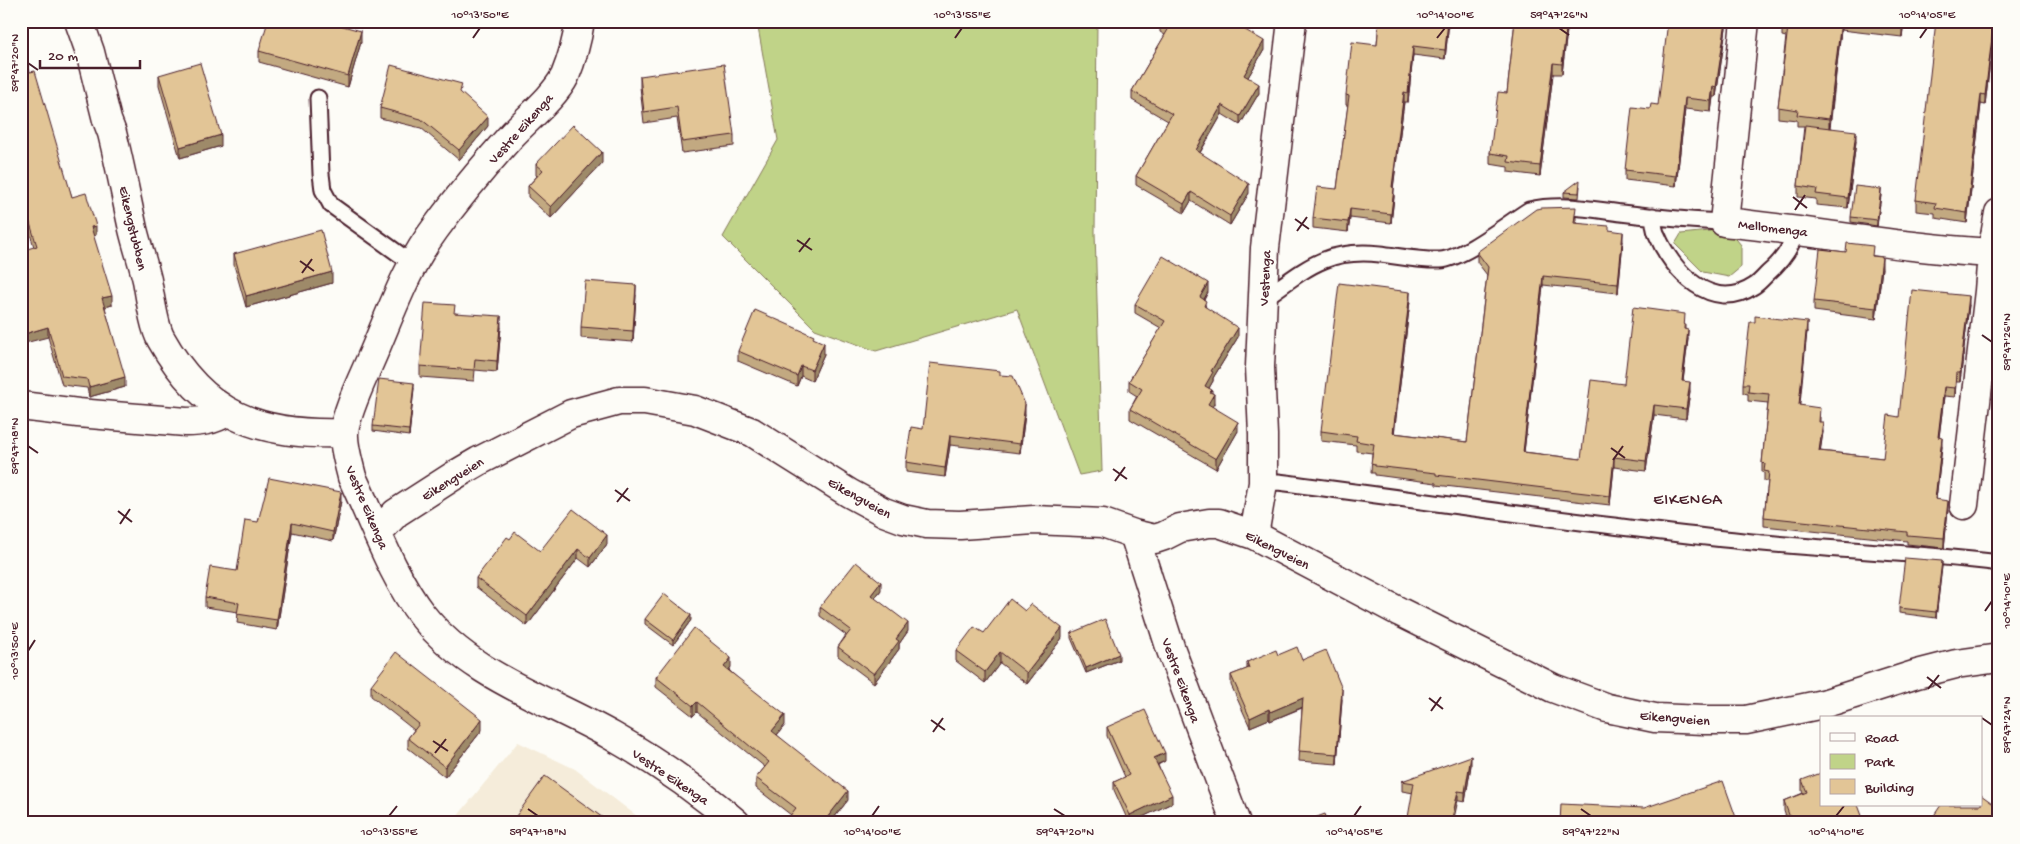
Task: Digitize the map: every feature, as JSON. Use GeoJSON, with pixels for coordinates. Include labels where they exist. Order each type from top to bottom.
{"type":"FeatureCollection","features":[{"type":"Feature","properties":{"kind":"street","name":"Eikengstubben"},"geometry":{"type":"LineString","coordinates":[[79,21],[90,52],[106,120],[112,133],[160,338],[189,380],[206,397],[227,412],[251,423],[274,430],[318,434],[344,433]]}},
{"type":"Feature","properties":{"kind":"street","name":"Vestre Eikenga"},"geometry":{"type":"LineString","coordinates":[[580,21],[564,78],[545,102],[511,136],[460,196],[434,230],[412,264],[370,363],[359,382],[344,433],[352,477],[401,584],[422,615],[458,652],[500,678],[612,736],[682,780],[736,823]]}},
{"type":"Feature","properties":{"kind":"street","name":"Vestenga"},"geometry":{"type":"LineString","coordinates":[[1254,535],[1263,483],[1260,367],[1265,248],[1292,21]]}},
{"type":"Feature","properties":{"kind":"street","name":"Mellomenga"},"geometry":{"type":"LineString","coordinates":[[1745,21],[1724,222],[1797,229],[1956,251],[1992,253]]}},
{"type":"Feature","properties":{"kind":"street"},"geometry":{"type":"LineString","coordinates":[[1964,505],[1990,291],[1992,253],[1999,213]]}},
{"type":"Feature","properties":{"kind":"street","name":"Eikengveien"},"geometry":{"type":"LineString","coordinates":[[378,532],[396,513],[479,460],[571,414],[619,401],[645,401],[695,410],[752,432],[848,493],[884,512],[902,519],[927,524],[960,525],[1034,520],[1103,523],[1155,539],[1180,528],[1219,523],[1254,535],[1408,616],[1553,688],[1607,708],[1654,718],[1746,720],[1823,704],[1948,666],[1999,658]]}},
{"type":"Feature","properties":{"kind":"street"},"geometry":{"type":"LineString","coordinates":[[21,406],[186,422],[203,422],[217,418],[227,412]]}},
{"type":"Feature","properties":{"kind":"street","name":"Vestre Eikenga"},"geometry":{"type":"LineString","coordinates":[[1134,534],[1171,650],[1236,823]]}},
{"type":"Feature","properties":{"kind":"lane"},"geometry":{"type":"LineString","coordinates":[[318,98],[320,174],[324,190],[331,205],[412,264]]}},
{"type":"Feature","properties":{"kind":"lane"},"geometry":{"type":"LineString","coordinates":[[1263,298],[1307,267],[1325,258],[1343,253],[1371,253],[1441,260],[1456,256],[1535,208],[1564,206],[1724,222]]}},
{"type":"Feature","properties":{"kind":"lane"},"geometry":{"type":"LineString","coordinates":[[1653,216],[1656,234],[1681,274],[1708,292],[1719,296],[1739,292],[1754,286],[1786,254],[1794,240],[1797,229]]}},
{"type":"Feature","properties":{"kind":"lane"},"geometry":{"type":"LineString","coordinates":[[1263,483],[1286,483],[1420,502],[1733,540],[1810,548],[1956,557],[1999,563]]}},
{"type":"Feature","properties":{"kind":"shaded area"},"geometry":{"type":"Polygon","coordinates":[[[518,742],[575,769],[646,823],[452,823],[518,742]]]}},
{"type":"Feature","properties":{"kind":"green space"},"geometry":{"type":"Polygon","coordinates":[[[1097,21],[1095,232],[1102,471],[1079,475],[1017,309],[876,351],[815,329],[723,237],[778,140],[757,22],[1097,21]]]}},
{"type":"Feature","properties":{"kind":"green space"},"geometry":{"type":"Polygon","coordinates":[[[1728,229],[1741,245],[1741,267],[1729,277],[1703,272],[1675,244],[1681,234],[1728,229]]]}},
{"type":"Feature","properties":{"kind":"building"},"geometry":{"type":"Polygon","coordinates":[[[268,21],[325,21],[361,31],[348,76],[259,51],[268,21]]]}},
{"type":"Feature","properties":{"kind":"building"},"geometry":{"type":"Polygon","coordinates":[[[1161,21],[1230,21],[1264,41],[1244,75],[1259,84],[1240,116],[1222,105],[1196,150],[1249,184],[1230,216],[1191,192],[1184,204],[1136,176],[1172,114],[1132,91],[1169,28],[1160,23],[1161,21]]]}},
{"type":"Feature","properties":{"kind":"building"},"geometry":{"type":"Polygon","coordinates":[[[1379,21],[1448,21],[1445,50],[1413,46],[1408,93],[1404,92],[1392,187],[1394,188],[1391,214],[1350,209],[1348,222],[1313,218],[1317,187],[1337,189],[1349,96],[1346,95],[1352,42],[1377,45],[1379,21]]]}},
{"type":"Feature","properties":{"kind":"building"},"geometry":{"type":"Polygon","coordinates":[[[1515,21],[1567,21],[1562,64],[1553,63],[1540,166],[1508,162],[1509,156],[1490,153],[1498,92],[1507,93],[1515,21]]]}},
{"type":"Feature","properties":{"kind":"building"},"geometry":{"type":"Polygon","coordinates":[[[1668,21],[1726,21],[1716,87],[1713,86],[1711,101],[1685,98],[1676,176],[1625,170],[1632,107],[1650,109],[1651,104],[1658,105],[1668,21]]]}},
{"type":"Feature","properties":{"kind":"building"},"geometry":{"type":"Polygon","coordinates":[[[1782,21],[1841,21],[1829,119],[1797,115],[1798,110],[1778,107],[1788,27],[1782,26],[1782,21]]]}},
{"type":"Feature","properties":{"kind":"building"},"geometry":{"type":"Polygon","coordinates":[[[1858,21],[1903,21],[1902,26],[1858,21]]]}},
{"type":"Feature","properties":{"kind":"building"},"geometry":{"type":"Polygon","coordinates":[[[1936,21],[1994,21],[1985,95],[1981,94],[1967,213],[1935,208],[1936,203],[1916,200],[1936,21]]]}},
{"type":"Feature","properties":{"kind":"building"},"geometry":{"type":"Polygon","coordinates":[[[21,42],[30,72],[35,71],[72,197],[86,193],[96,226],[91,227],[112,296],[102,298],[125,377],[89,387],[87,379],[62,376],[48,327],[21,335],[21,251],[37,246],[21,194],[21,42]]]}},
{"type":"Feature","properties":{"kind":"building"},"geometry":{"type":"Polygon","coordinates":[[[200,63],[221,135],[180,147],[159,75],[200,63]]]}},
{"type":"Feature","properties":{"kind":"building"},"geometry":{"type":"Polygon","coordinates":[[[724,64],[734,135],[682,142],[677,107],[644,112],[640,76],[724,64]]]}},
{"type":"Feature","properties":{"kind":"building"},"geometry":{"type":"Polygon","coordinates":[[[391,65],[462,84],[460,92],[488,117],[459,150],[421,119],[380,108],[391,65]]]}},
{"type":"Feature","properties":{"kind":"building"},"geometry":{"type":"Polygon","coordinates":[[[573,125],[602,152],[551,207],[528,186],[543,170],[536,164],[573,125]]]}},
{"type":"Feature","properties":{"kind":"building"},"geometry":{"type":"Polygon","coordinates":[[[1805,125],[1856,131],[1848,198],[1816,194],[1817,189],[1798,186],[1805,125]]]}},
{"type":"Feature","properties":{"kind":"building"},"geometry":{"type":"Polygon","coordinates":[[[1580,180],[1579,193],[1564,192],[1580,180]]]}},
{"type":"Feature","properties":{"kind":"building"},"geometry":{"type":"Polygon","coordinates":[[[1855,186],[1881,189],[1877,220],[1851,217],[1855,186]]]}},
{"type":"Feature","properties":{"kind":"building"},"geometry":{"type":"Polygon","coordinates":[[[1576,207],[1574,223],[1609,226],[1609,230],[1623,232],[1618,284],[1543,276],[1523,452],[1581,459],[1591,380],[1624,384],[1633,307],[1685,314],[1684,329],[1688,330],[1682,381],[1690,382],[1686,409],[1654,405],[1646,461],[1614,457],[1610,496],[1375,466],[1375,464],[1371,463],[1374,444],[1356,441],[1357,436],[1321,431],[1339,283],[1410,292],[1393,433],[1467,442],[1488,267],[1477,252],[1536,209],[1576,207]]]}},
{"type":"Feature","properties":{"kind":"building"},"geometry":{"type":"Polygon","coordinates":[[[321,230],[332,272],[246,296],[234,254],[321,230]]]}},
{"type":"Feature","properties":{"kind":"building"},"geometry":{"type":"Polygon","coordinates":[[[1847,243],[1873,246],[1872,256],[1882,257],[1876,308],[1814,301],[1820,249],[1846,252],[1847,243]]]}},
{"type":"Feature","properties":{"kind":"building"},"geometry":{"type":"Polygon","coordinates":[[[1163,256],[1208,283],[1200,297],[1206,301],[1204,306],[1238,328],[1211,371],[1213,372],[1205,386],[1212,390],[1210,392],[1214,394],[1208,404],[1238,422],[1216,459],[1130,409],[1142,389],[1129,381],[1165,321],[1135,304],[1163,256]]]}},
{"type":"Feature","properties":{"kind":"building"},"geometry":{"type":"Polygon","coordinates":[[[585,281],[636,285],[633,331],[581,327],[585,281]]]}},
{"type":"Feature","properties":{"kind":"building"},"geometry":{"type":"Polygon","coordinates":[[[1912,290],[1969,296],[1960,373],[1956,373],[1955,388],[1944,387],[1938,437],[1942,438],[1935,499],[1948,501],[1944,538],[1907,535],[1907,532],[1764,517],[1769,472],[1764,471],[1765,464],[1762,463],[1769,394],[1748,392],[1749,384],[1743,384],[1750,322],[1755,322],[1755,316],[1807,322],[1799,405],[1820,408],[1819,422],[1823,422],[1819,451],[1883,458],[1888,415],[1899,417],[1912,290]]]}},
{"type":"Feature","properties":{"kind":"building"},"geometry":{"type":"Polygon","coordinates":[[[425,303],[455,305],[454,313],[501,316],[497,361],[475,359],[474,370],[420,366],[425,303]]]}},
{"type":"Feature","properties":{"kind":"building"},"geometry":{"type":"Polygon","coordinates":[[[755,310],[814,336],[813,338],[824,343],[812,370],[801,366],[797,376],[738,351],[755,310]]]}},
{"type":"Feature","properties":{"kind":"building"},"geometry":{"type":"Polygon","coordinates":[[[930,363],[1000,371],[1000,375],[1013,376],[1025,404],[1020,444],[950,435],[945,468],[906,462],[911,427],[923,429],[930,363]]]}},
{"type":"Feature","properties":{"kind":"building"},"geometry":{"type":"Polygon","coordinates":[[[379,379],[414,383],[409,430],[373,426],[379,379]]]}},
{"type":"Feature","properties":{"kind":"building"},"geometry":{"type":"Polygon","coordinates":[[[269,478],[341,492],[333,532],[292,523],[277,620],[237,614],[239,603],[205,597],[210,567],[237,571],[245,520],[258,522],[269,478]]]}},
{"type":"Feature","properties":{"kind":"building"},"geometry":{"type":"Polygon","coordinates":[[[573,509],[607,535],[590,558],[578,549],[527,616],[476,578],[507,537],[510,539],[515,532],[540,551],[573,509]]]}},
{"type":"Feature","properties":{"kind":"building"},"geometry":{"type":"Polygon","coordinates":[[[1905,558],[1942,561],[1936,612],[1899,608],[1905,558]]]}},
{"type":"Feature","properties":{"kind":"building"},"geometry":{"type":"Polygon","coordinates":[[[856,562],[881,582],[871,595],[908,623],[896,639],[899,641],[874,674],[838,647],[851,630],[820,607],[856,562]]]}},
{"type":"Feature","properties":{"kind":"building"},"geometry":{"type":"Polygon","coordinates":[[[664,594],[691,615],[673,640],[645,619],[664,594]]]}},
{"type":"Feature","properties":{"kind":"building"},"geometry":{"type":"Polygon","coordinates":[[[1010,599],[1025,611],[1031,604],[1062,628],[1027,673],[1000,652],[985,672],[956,651],[974,627],[984,633],[1010,599]]]}},
{"type":"Feature","properties":{"kind":"building"},"geometry":{"type":"Polygon","coordinates":[[[1105,619],[1119,654],[1086,668],[1071,633],[1105,619]]]}},
{"type":"Feature","properties":{"kind":"building"},"geometry":{"type":"Polygon","coordinates":[[[694,628],[731,658],[724,667],[785,715],[772,731],[848,791],[823,823],[797,823],[789,817],[796,808],[756,778],[769,762],[697,702],[693,706],[656,677],[694,628]]]}},
{"type":"Feature","properties":{"kind":"building"},"geometry":{"type":"Polygon","coordinates":[[[1297,647],[1302,660],[1326,650],[1342,689],[1337,754],[1299,751],[1303,698],[1270,712],[1269,709],[1250,718],[1231,675],[1249,668],[1247,662],[1276,650],[1278,655],[1297,647]]]}},
{"type":"Feature","properties":{"kind":"building"},"geometry":{"type":"Polygon","coordinates":[[[396,652],[482,719],[445,767],[408,738],[419,724],[371,685],[396,652]]]}},
{"type":"Feature","properties":{"kind":"building"},"geometry":{"type":"Polygon","coordinates":[[[1145,710],[1165,753],[1154,758],[1172,795],[1130,815],[1114,782],[1129,775],[1107,727],[1145,710]]]}},
{"type":"Feature","properties":{"kind":"building"},"geometry":{"type":"Polygon","coordinates":[[[1471,756],[1465,792],[1458,791],[1451,823],[1407,823],[1414,783],[1402,781],[1471,756]]]}},
{"type":"Feature","properties":{"kind":"building"},"geometry":{"type":"Polygon","coordinates":[[[1820,773],[1820,806],[1858,806],[1864,821],[1859,823],[1792,823],[1784,801],[1807,792],[1802,780],[1820,773]]]}},
{"type":"Feature","properties":{"kind":"building"},"geometry":{"type":"Polygon","coordinates":[[[545,776],[610,823],[511,823],[545,776]]]}},
{"type":"Feature","properties":{"kind":"building"},"geometry":{"type":"Polygon","coordinates":[[[1723,781],[1738,823],[1560,823],[1561,804],[1644,808],[1723,781]]]}},
{"type":"Feature","properties":{"kind":"building"},"geometry":{"type":"Polygon","coordinates":[[[1982,796],[1999,808],[1999,823],[1929,823],[1940,806],[1982,806],[1982,796]]]}},
{"type":"Feature","properties":{"kind":"building"},"geometry":{"type":"Polygon","coordinates":[[[1325,814],[1328,823],[1301,823],[1325,814]]]}},
{"type":"Feature","properties":{"kind":"district","name":"EIKENGA"},"geometry":{"type":"Point","coordinates":[1688,498]}}]}
